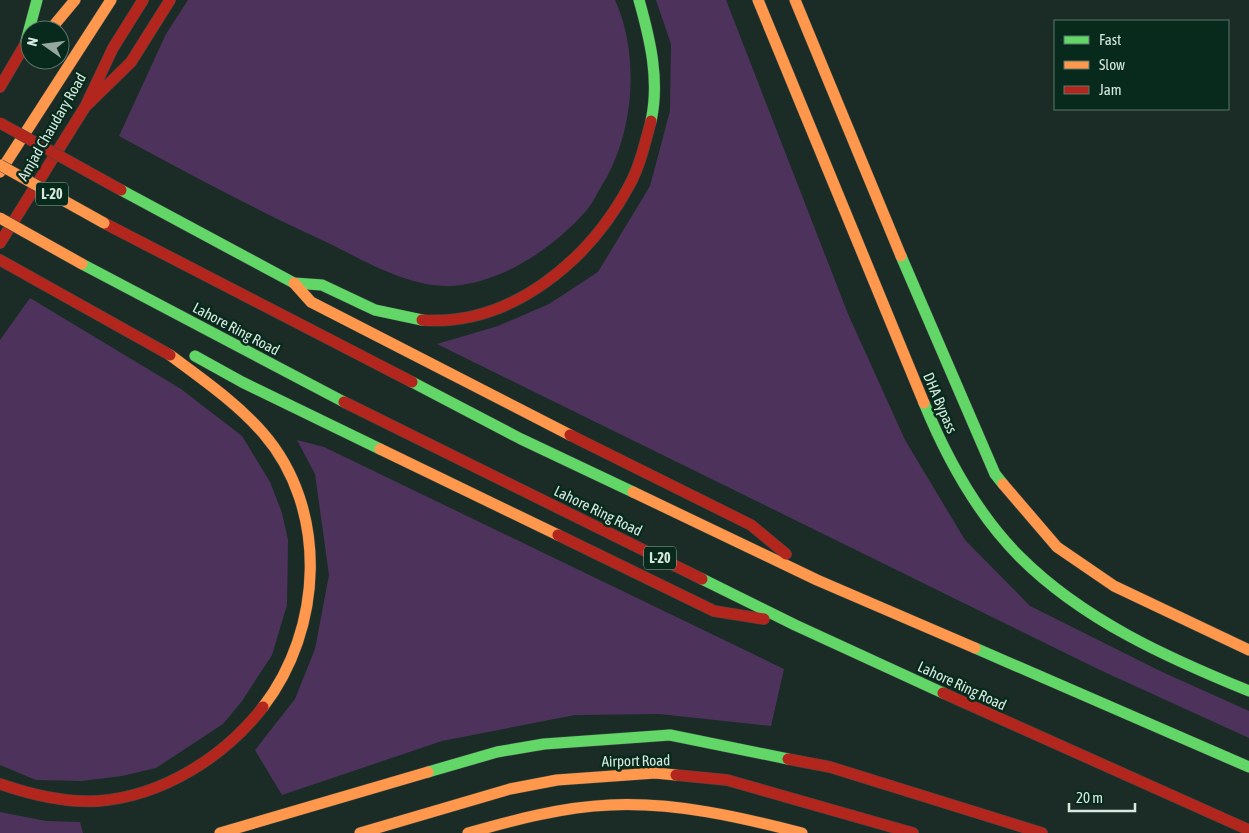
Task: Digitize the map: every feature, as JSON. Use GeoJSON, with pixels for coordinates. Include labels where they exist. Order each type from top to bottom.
{"type":"FeatureCollection","features":[{"type":"Feature","properties":{"kind":"main road"},"geometry":{"type":"LineString","coordinates":[[58,20],[75,0]]}},
{"type":"Feature","properties":{"kind":"main road"},"geometry":{"type":"LineString","coordinates":[[0,172],[111,0]]}},
{"type":"Feature","properties":{"kind":"main road","name":"Amjad Chaudary Road"},"geometry":{"type":"LineString","coordinates":[[0,243],[85,107],[112,48],[143,0]]}},
{"type":"Feature","properties":{"kind":"main road"},"geometry":{"type":"LineString","coordinates":[[85,107],[130,62],[170,0]]}},
{"type":"Feature","properties":{"kind":"main road"},"geometry":{"type":"LineString","coordinates":[[294,283],[318,284],[354,302],[383,313],[414,320],[444,321],[476,316],[524,297],[576,257],[618,209],[637,170],[649,128],[654,88],[651,41],[638,0]]}},
{"type":"Feature","properties":{"kind":"main road","name":"DHA Bypass"},"geometry":{"type":"LineString","coordinates":[[758,0],[941,444],[965,486],[995,528],[1021,558],[1056,588],[1092,614],[1201,670],[1249,691]]}},
{"type":"Feature","properties":{"kind":"main road","name":"DHA Bypass"},"geometry":{"type":"LineString","coordinates":[[795,0],[952,378],[995,474],[1057,546],[1073,558],[1114,586],[1249,650]]}},
{"type":"Feature","properties":{"kind":"main road"},"geometry":{"type":"LineString","coordinates":[[36,20],[42,4]]}},
{"type":"Feature","properties":{"kind":"main road"},"geometry":{"type":"LineString","coordinates":[[36,20],[42,4]]}},
{"type":"Feature","properties":{"kind":"main road"},"geometry":{"type":"LineString","coordinates":[[0,87],[20,56]]}},
{"type":"Feature","properties":{"kind":"main road"},"geometry":{"type":"LineString","coordinates":[[0,124],[294,283],[311,302],[425,362],[751,525],[817,580]]}},
{"type":"Feature","properties":{"kind":"main road","name":"Lahore Ring Road"},"geometry":{"type":"LineString","coordinates":[[0,165],[104,223],[521,439],[817,580],[1249,767]]}},
{"type":"Feature","properties":{"kind":"main road","name":"Lahore Ring Road"},"geometry":{"type":"LineString","coordinates":[[0,218],[82,264],[322,391],[795,625],[1060,747],[1249,830]]}},
{"type":"Feature","properties":{"kind":"main road"},"geometry":{"type":"LineString","coordinates":[[0,260],[167,352],[198,378],[230,399],[254,420],[282,458],[303,504],[310,549],[311,591],[300,635],[288,668],[275,695],[247,728],[221,752],[188,774],[125,796],[91,801],[52,796],[0,784]]}},
{"type":"Feature","properties":{"kind":"main road"},"geometry":{"type":"LineString","coordinates":[[167,352],[197,357],[250,387],[714,611],[795,625]]}},
{"type":"Feature","properties":{"kind":"main road"},"geometry":{"type":"LineString","coordinates":[[220,833],[498,752],[590,739],[670,735],[830,767],[1042,833]]}},
{"type":"Feature","properties":{"kind":"main road","name":"Airport Road"},"geometry":{"type":"LineString","coordinates":[[360,833],[510,789],[558,780],[655,773],[727,780],[912,833]]}},
{"type":"Feature","properties":{"kind":"main road"},"geometry":{"type":"LineString","coordinates":[[468,833],[549,812],[585,806],[619,805],[667,806],[754,820],[802,833]]}},
{"type":"Feature","properties":{"kind":"shaded area"},"geometry":{"type":"Polygon","coordinates":[[[188,0],[615,0],[628,44],[630,68],[630,92],[622,140],[614,162],[589,208],[546,248],[514,268],[480,281],[444,286],[408,279],[373,266],[195,177],[119,136],[166,34],[188,0]]]}},
{"type":"Feature","properties":{"kind":"shaded area"},"geometry":{"type":"Polygon","coordinates":[[[656,0],[726,0],[848,314],[905,440],[965,540],[1030,606],[1160,671],[1249,711],[1249,738],[1100,670],[437,344],[498,326],[549,304],[598,272],[650,186],[670,111],[671,44],[656,0]]]}},
{"type":"Feature","properties":{"kind":"shaded area"},"geometry":{"type":"Polygon","coordinates":[[[30,298],[181,389],[242,436],[270,482],[282,513],[288,540],[287,605],[272,655],[242,701],[223,724],[156,768],[122,776],[82,781],[36,780],[0,765],[0,340],[30,298]]]}},
{"type":"Feature","properties":{"kind":"shaded area"},"geometry":{"type":"Polygon","coordinates":[[[297,440],[324,447],[784,669],[771,726],[659,714],[575,715],[442,741],[282,795],[255,750],[295,699],[315,649],[329,575],[315,474],[297,440]]]}},
{"type":"Feature","properties":{"kind":"shaded area"},"geometry":{"type":"Polygon","coordinates":[[[0,812],[46,821],[80,822],[83,833],[0,833],[0,812]]]}},
{"type":"Feature","properties":{"kind":"traffic: fast"},"geometry":{"type":"LineString","coordinates":[[32,20],[37,0]]}},
{"type":"Feature","properties":{"kind":"traffic: fast"},"geometry":{"type":"LineString","coordinates":[[639,0],[647,30],[654,75],[654,106],[651,121]]}},
{"type":"Feature","properties":{"kind":"traffic: fast"},"geometry":{"type":"LineString","coordinates":[[121,190],[294,283],[322,285],[375,310],[422,320]]}},
{"type":"Feature","properties":{"kind":"traffic: fast"},"geometry":{"type":"LineString","coordinates":[[901,256],[995,474],[1003,484]]}},
{"type":"Feature","properties":{"kind":"traffic: fast"},"geometry":{"type":"LineString","coordinates":[[82,264],[344,402]]}},
{"type":"Feature","properties":{"kind":"traffic: fast"},"geometry":{"type":"LineString","coordinates":[[195,356],[242,382],[380,449]]}},
{"type":"Feature","properties":{"kind":"traffic: fast"},"geometry":{"type":"LineString","coordinates":[[412,382],[521,439],[633,492]]}},
{"type":"Feature","properties":{"kind":"traffic: fast"},"geometry":{"type":"LineString","coordinates":[[924,403],[964,485],[990,523],[1020,557],[1071,600],[1128,635],[1188,665],[1249,691]]}},
{"type":"Feature","properties":{"kind":"traffic: fast"},"geometry":{"type":"LineString","coordinates":[[702,579],[795,625],[943,693]]}},
{"type":"Feature","properties":{"kind":"traffic: fast"},"geometry":{"type":"LineString","coordinates":[[975,648],[1249,767]]}},
{"type":"Feature","properties":{"kind":"traffic: fast"},"geometry":{"type":"LineString","coordinates":[[428,772],[497,752],[544,744],[670,735],[788,759]]}},
{"type":"Feature","properties":{"kind":"traffic: slow"},"geometry":{"type":"LineString","coordinates":[[58,20],[75,0]]}},
{"type":"Feature","properties":{"kind":"traffic: slow"},"geometry":{"type":"LineString","coordinates":[[0,172],[111,0]]}},
{"type":"Feature","properties":{"kind":"traffic: slow"},"geometry":{"type":"LineString","coordinates":[[758,0],[924,403]]}},
{"type":"Feature","properties":{"kind":"traffic: slow"},"geometry":{"type":"LineString","coordinates":[[795,0],[901,256]]}},
{"type":"Feature","properties":{"kind":"traffic: slow"},"geometry":{"type":"LineString","coordinates":[[0,165],[104,223]]}},
{"type":"Feature","properties":{"kind":"traffic: slow"},"geometry":{"type":"LineString","coordinates":[[0,218],[82,264]]}},
{"type":"Feature","properties":{"kind":"traffic: slow"},"geometry":{"type":"LineString","coordinates":[[294,283],[311,302],[570,435]]}},
{"type":"Feature","properties":{"kind":"traffic: slow"},"geometry":{"type":"LineString","coordinates":[[170,355],[231,401],[263,433],[284,463],[299,497],[308,533],[310,569],[307,606],[298,642],[283,676],[263,707]]}},
{"type":"Feature","properties":{"kind":"traffic: slow"},"geometry":{"type":"LineString","coordinates":[[380,449],[558,535]]}},
{"type":"Feature","properties":{"kind":"traffic: slow"},"geometry":{"type":"LineString","coordinates":[[1003,484],[1057,547],[1114,586],[1249,650]]}},
{"type":"Feature","properties":{"kind":"traffic: slow"},"geometry":{"type":"LineString","coordinates":[[633,492],[817,580],[975,648]]}},
{"type":"Feature","properties":{"kind":"traffic: slow"},"geometry":{"type":"LineString","coordinates":[[220,833],[428,772]]}},
{"type":"Feature","properties":{"kind":"traffic: slow"},"geometry":{"type":"LineString","coordinates":[[360,833],[510,789],[557,780],[655,773],[676,775]]}},
{"type":"Feature","properties":{"kind":"traffic: slow"},"geometry":{"type":"LineString","coordinates":[[468,833],[556,811],[610,805],[683,808],[755,821],[802,833]]}},
{"type":"Feature","properties":{"kind":"traffic: jam"},"geometry":{"type":"LineString","coordinates":[[0,243],[85,107],[113,48],[143,0]]}},
{"type":"Feature","properties":{"kind":"traffic: jam"},"geometry":{"type":"LineString","coordinates":[[85,107],[131,62],[170,0]]}},
{"type":"Feature","properties":{"kind":"traffic: jam"},"geometry":{"type":"LineString","coordinates":[[0,87],[20,53]]}},
{"type":"Feature","properties":{"kind":"traffic: jam"},"geometry":{"type":"LineString","coordinates":[[422,320],[455,319],[486,312],[516,300],[544,283],[569,263],[592,239],[612,213],[629,186],[639,162],[651,121]]}},
{"type":"Feature","properties":{"kind":"traffic: jam"},"geometry":{"type":"LineString","coordinates":[[0,123],[121,190]]}},
{"type":"Feature","properties":{"kind":"traffic: jam"},"geometry":{"type":"LineString","coordinates":[[104,223],[412,382]]}},
{"type":"Feature","properties":{"kind":"traffic: jam"},"geometry":{"type":"LineString","coordinates":[[0,260],[170,355]]}},
{"type":"Feature","properties":{"kind":"traffic: jam"},"geometry":{"type":"LineString","coordinates":[[344,402],[702,579]]}},
{"type":"Feature","properties":{"kind":"traffic: jam"},"geometry":{"type":"LineString","coordinates":[[570,435],[751,525],[786,554]]}},
{"type":"Feature","properties":{"kind":"traffic: jam"},"geometry":{"type":"LineString","coordinates":[[558,535],[714,611],[764,619]]}},
{"type":"Feature","properties":{"kind":"traffic: jam"},"geometry":{"type":"LineString","coordinates":[[943,693],[1249,830]]}},
{"type":"Feature","properties":{"kind":"traffic: jam"},"geometry":{"type":"LineString","coordinates":[[0,784],[48,797],[74,801],[122,798],[146,791],[190,771],[211,757],[230,742],[263,707]]}},
{"type":"Feature","properties":{"kind":"traffic: jam"},"geometry":{"type":"LineString","coordinates":[[788,759],[830,767],[1042,833]]}},
{"type":"Feature","properties":{"kind":"traffic: jam"},"geometry":{"type":"LineString","coordinates":[[676,775],[727,780],[913,833]]}}]}
